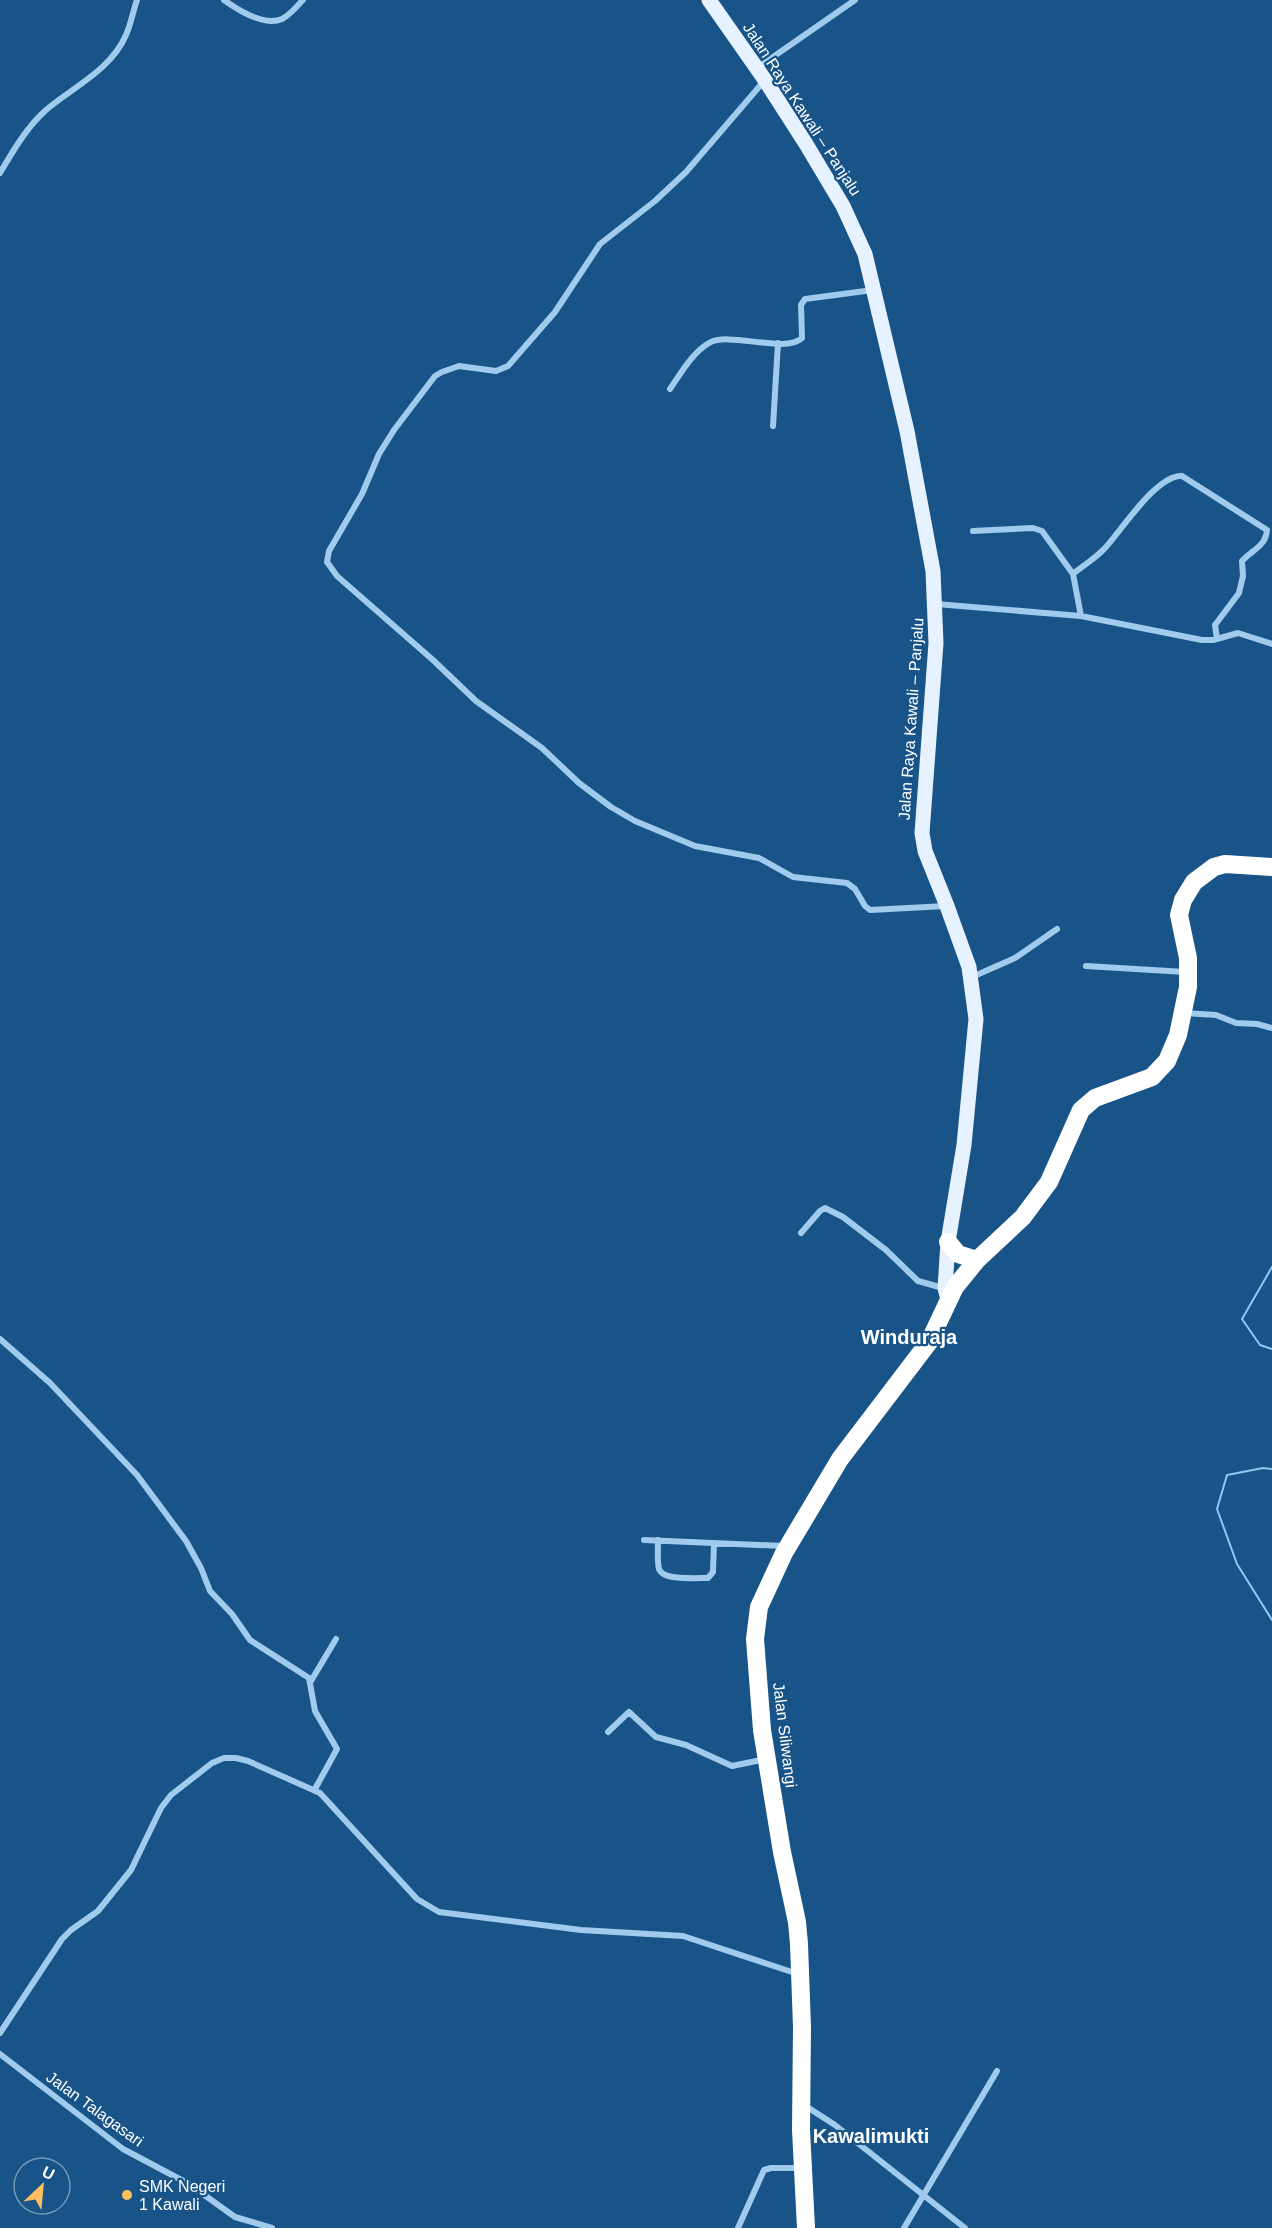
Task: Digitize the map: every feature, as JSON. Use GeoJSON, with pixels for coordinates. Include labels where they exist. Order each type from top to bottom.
{"type":"FeatureCollection","features":[{"type":"Feature","properties":{"kind":"highway","name":"Jalan Siliwangi"},"geometry":{"type":"LineString","coordinates":[[806,2228],[802,2168],[801,1975],[797,1922],[766,1759],[755,1625],[764,1593],[788,1547],[840,1459],[929,1342],[946,1294],[955,1287],[977,1260],[1023,1217],[1049,1182],[1075,1122],[1087,1103],[1106,1092],[1152,1077],[1174,1048],[1184,1013],[1190,973],[1179,915],[1183,900],[1194,882],[1214,867],[1225,864],[1272,867]]}},
{"type":"Feature","properties":{"kind":"highway"},"geometry":{"type":"LineString","coordinates":[[948,1242],[958,1254],[977,1260]]}},
{"type":"Feature","properties":{"kind":"main road","name":"Jalan Raya Kawali – Panjalu"},"geometry":{"type":"LineString","coordinates":[[709,0],[761,74],[843,206],[865,254],[907,431],[933,571],[936,643],[922,834],[925,851],[972,977],[976,1019],[964,1145],[948,1242],[946,1294]]}},
{"type":"Feature","properties":{"kind":"street"},"geometry":{"type":"LineString","coordinates":[[0,173],[21,138],[39,117],[93,75],[118,47],[126,35],[137,0]]}},
{"type":"Feature","properties":{"kind":"street"},"geometry":{"type":"LineString","coordinates":[[224,0],[249,15],[274,21],[283,18],[303,0]]}},
{"type":"Feature","properties":{"kind":"street"},"geometry":{"type":"LineString","coordinates":[[855,0],[761,74],[721,133],[669,189],[600,244],[555,312],[508,366],[496,371],[459,366],[435,376],[394,430],[379,454],[362,494],[329,551],[327,562],[337,576],[476,701],[543,748],[592,794],[635,821],[695,846],[754,856],[792,877],[847,883],[855,889],[870,910],[947,906]]}},
{"type":"Feature","properties":{"kind":"street"},"geometry":{"type":"LineString","coordinates":[[670,389],[695,355],[710,342],[721,339],[795,342],[802,338],[801,304],[805,299],[874,290]]}},
{"type":"Feature","properties":{"kind":"street"},"geometry":{"type":"LineString","coordinates":[[773,426],[778,343]]}},
{"type":"Feature","properties":{"kind":"street"},"geometry":{"type":"LineString","coordinates":[[1073,574],[1106,547],[1135,510],[1161,485],[1172,477],[1182,476],[1267,530],[1261,546],[1242,561],[1241,589],[1215,625],[1217,639]]}},
{"type":"Feature","properties":{"kind":"street"},"geometry":{"type":"LineString","coordinates":[[973,531],[1039,529],[1073,574],[1081,616]]}},
{"type":"Feature","properties":{"kind":"street"},"geometry":{"type":"LineString","coordinates":[[936,604],[1081,616],[1202,640],[1217,639],[1238,633],[1272,644]]}},
{"type":"Feature","properties":{"kind":"street"},"geometry":{"type":"LineString","coordinates":[[972,977],[1015,958],[1057,929]]}},
{"type":"Feature","properties":{"kind":"street"},"geometry":{"type":"LineString","coordinates":[[1086,966],[1190,973]]}},
{"type":"Feature","properties":{"kind":"street"},"geometry":{"type":"LineString","coordinates":[[1184,1013],[1216,1015],[1236,1023],[1257,1024],[1272,1028]]}},
{"type":"Feature","properties":{"kind":"street"},"geometry":{"type":"LineString","coordinates":[[801,1233],[820,1211],[828,1209],[843,1217],[886,1250],[918,1281],[946,1294]]}},
{"type":"Feature","properties":{"kind":"street"},"geometry":{"type":"LineString","coordinates":[[0,1340],[50,1383],[137,1475],[191,1548],[210,1591],[232,1614],[250,1640],[311,1681]]}},
{"type":"Feature","properties":{"kind":"street"},"geometry":{"type":"LineString","coordinates":[[644,1540],[788,1547]]}},
{"type":"Feature","properties":{"kind":"street"},"geometry":{"type":"LineString","coordinates":[[658,1540],[661,1572],[671,1577],[705,1578],[710,1576],[713,1572],[714,1543]]}},
{"type":"Feature","properties":{"kind":"street"},"geometry":{"type":"LineString","coordinates":[[315,1789],[337,1749],[315,1711],[311,1695],[311,1681],[336,1640]]}},
{"type":"Feature","properties":{"kind":"street"},"geometry":{"type":"LineString","coordinates":[[608,1732],[629,1712],[656,1737],[686,1745],[732,1766],[766,1759]]}},
{"type":"Feature","properties":{"kind":"street"},"geometry":{"type":"LineString","coordinates":[[0,2033],[62,1939],[98,1911],[131,1870],[166,1801],[204,1768],[224,1758],[248,1761],[315,1789],[329,1800],[417,1899],[439,1911],[451,1915],[581,1930],[683,1936],[801,1975]]}},
{"type":"Feature","properties":{"kind":"street","name":"Jalan Talagasari"},"geometry":{"type":"LineString","coordinates":[[0,2054],[123,2149],[189,2184],[235,2217],[272,2228]]}},
{"type":"Feature","properties":{"kind":"street"},"geometry":{"type":"LineString","coordinates":[[903,2228],[997,2071]]}},
{"type":"Feature","properties":{"kind":"street"},"geometry":{"type":"LineString","coordinates":[[801,2103],[828,2120],[964,2228]]}},
{"type":"Feature","properties":{"kind":"street"},"geometry":{"type":"LineString","coordinates":[[738,2228],[764,2170],[802,2168]]}},
{"type":"Feature","properties":{"kind":"waterway"},"geometry":{"type":"LineString","coordinates":[[1272,1267],[1242,1319],[1260,1345],[1272,1349]]}},
{"type":"Feature","properties":{"kind":"waterway"},"geometry":{"type":"LineString","coordinates":[[1272,1469],[1263,1468],[1227,1475],[1217,1509],[1237,1564],[1272,1620]]}},
{"type":"Feature","properties":{"kind":"place","name":"SMK Negeri 1 Kawali"},"geometry":{"type":"Point","coordinates":[127,2195]}},
{"type":"Feature","properties":{"kind":"district","name":"Winduraja"},"geometry":{"type":"Point","coordinates":[909,1337]}},
{"type":"Feature","properties":{"kind":"district","name":"Kawalimukti"},"geometry":{"type":"Point","coordinates":[871,2136]}}]}
